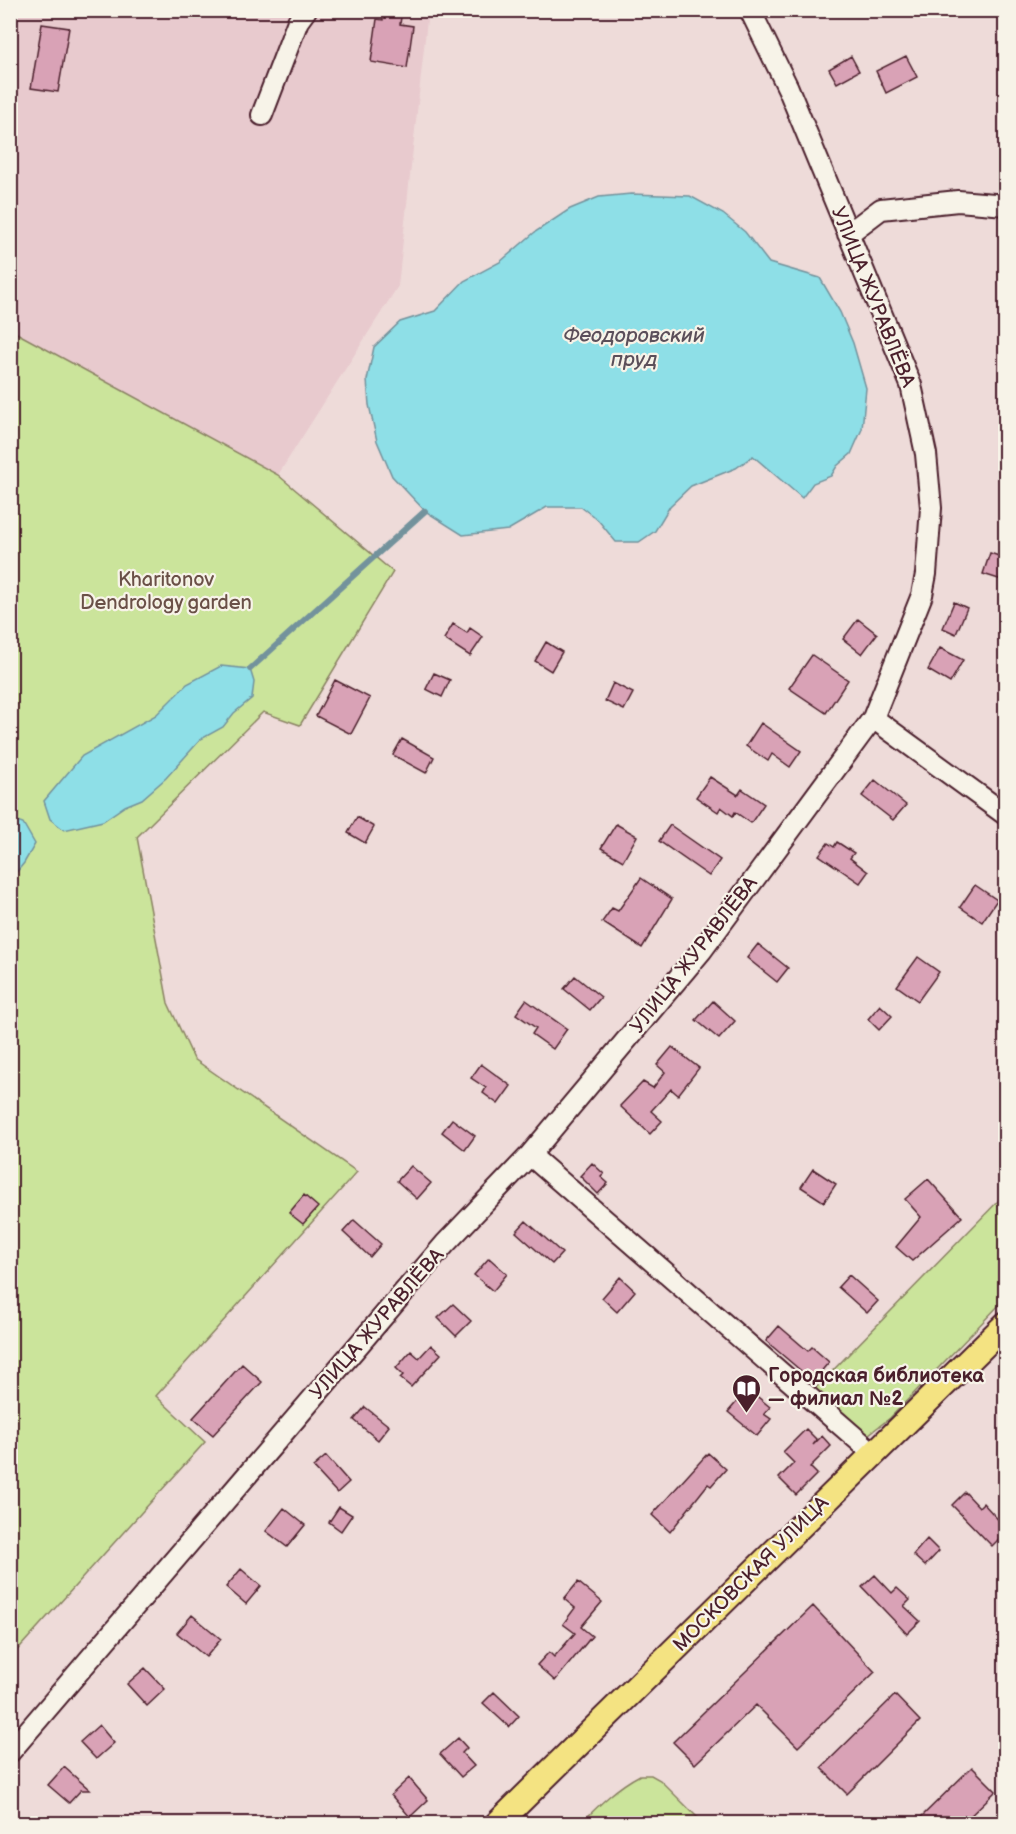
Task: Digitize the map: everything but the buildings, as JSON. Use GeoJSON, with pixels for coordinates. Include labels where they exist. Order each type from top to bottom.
{"type":"FeatureCollection","features":[{"type":"Feature","properties":{"kind":"main road","name":"МОСКОВСКАЯ УЛИЦА"},"geometry":{"type":"LineString","coordinates":[[497,1824],[1005,1324]]}},
{"type":"Feature","properties":{"kind":"street"},"geometry":{"type":"LineString","coordinates":[[262,115],[298,21],[306,10]]}},
{"type":"Feature","properties":{"kind":"street","name":"УЛИЦА ЖУРАВЛЁВА"},"geometry":{"type":"LineString","coordinates":[[10,1752],[445,1244],[530,1155],[702,950],[873,718],[922,595],[926,574],[931,508],[926,454],[911,384],[788,88],[750,10]]}},
{"type":"Feature","properties":{"kind":"street"},"geometry":{"type":"LineString","coordinates":[[848,234],[881,209],[958,201],[1005,205]]}},
{"type":"Feature","properties":{"kind":"street"},"geometry":{"type":"LineString","coordinates":[[873,718],[1005,814]]}},
{"type":"Feature","properties":{"kind":"street"},"geometry":{"type":"LineString","coordinates":[[530,1155],[873,1453]]}},
{"type":"Feature","properties":{"kind":"shaded area"},"geometry":{"type":"Polygon","coordinates":[[[10,11],[428,11],[398,286],[278,475],[11,330],[10,11]]]}},
{"type":"Feature","properties":{"kind":"green space","name":"Kharitonov Dendrology garden"},"geometry":{"type":"Polygon","coordinates":[[[11,330],[278,475],[393,572],[300,725],[263,712],[137,837],[168,1003],[194,1059],[357,1172],[156,1396],[205,1442],[11,1657],[11,330]]]}},
{"type":"Feature","properties":{"kind":"green space"},"geometry":{"type":"Polygon","coordinates":[[[1005,1194],[1005,1299],[890,1418],[865,1437],[809,1395],[1005,1194]]]}},
{"type":"Feature","properties":{"kind":"green space"},"geometry":{"type":"Polygon","coordinates":[[[640,1775],[651,1775],[660,1780],[703,1823],[581,1823],[616,1791],[640,1775]]]}},
{"type":"Feature","properties":{"kind":"water","name":"Феодоровский пруд"},"geometry":{"type":"Polygon","coordinates":[[[631,194],[690,196],[723,214],[745,232],[769,263],[820,278],[840,312],[853,343],[866,388],[862,429],[851,454],[837,466],[831,476],[813,483],[802,498],[753,456],[736,468],[691,486],[670,506],[655,531],[639,542],[616,542],[598,520],[581,507],[547,507],[508,530],[463,535],[425,511],[392,476],[377,441],[369,405],[367,380],[374,347],[400,322],[435,311],[464,281],[500,262],[535,232],[570,209],[599,197],[631,194]]]}},
{"type":"Feature","properties":{"kind":"water"},"geometry":{"type":"Polygon","coordinates":[[[221,666],[250,669],[254,682],[252,698],[234,713],[223,727],[201,739],[166,778],[142,799],[125,806],[103,821],[64,830],[50,819],[44,801],[82,756],[156,715],[187,684],[221,666]]]}},
{"type":"Feature","properties":{"kind":"water"},"geometry":{"type":"Polygon","coordinates":[[[11,819],[23,823],[35,844],[11,879],[11,819]]]}},
{"type":"Feature","properties":{"kind":"waterway"},"geometry":{"type":"LineString","coordinates":[[250,669],[425,511]]}},
{"type":"Feature","properties":{"kind":"place","name":"Городская библиотека — филиал №2"},"geometry":{"type":"Point","coordinates":[747,1414]}}]}
